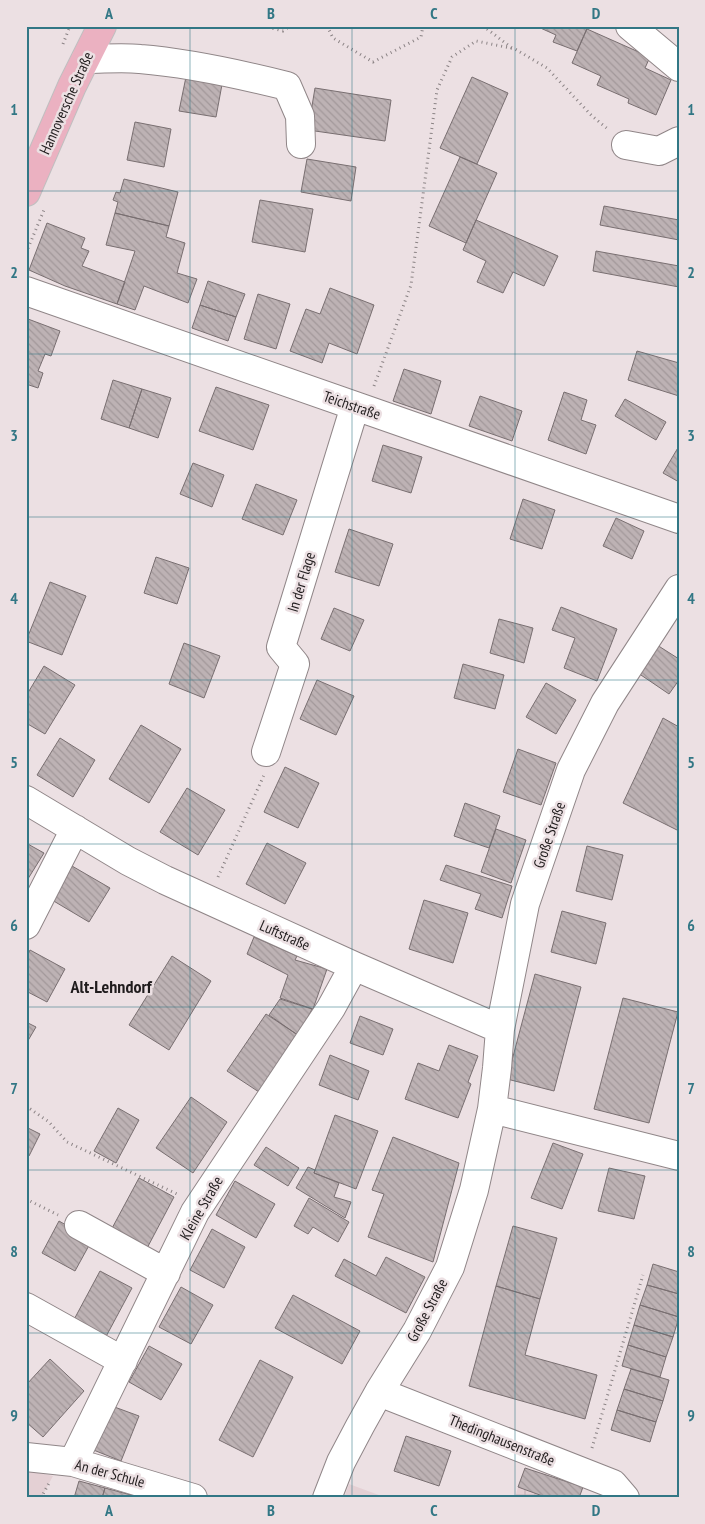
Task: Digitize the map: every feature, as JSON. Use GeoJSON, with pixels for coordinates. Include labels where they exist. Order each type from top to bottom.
{"type":"FeatureCollection","features":[{"type":"Feature","properties":{"kind":"main road","name":"Hannoversche Straße"},"geometry":{"type":"LineString","coordinates":[[26,192],[95,38]]}},
{"type":"Feature","properties":{"kind":"street"},"geometry":{"type":"LineString","coordinates":[[630,26],[679,67]]}},
{"type":"Feature","properties":{"kind":"street"},"geometry":{"type":"LineString","coordinates":[[95,38],[138,58],[244,75],[287,86],[300,116],[301,144]]}},
{"type":"Feature","properties":{"kind":"street"},"geometry":{"type":"LineString","coordinates":[[626,145],[659,151],[679,141]]}},
{"type":"Feature","properties":{"kind":"street","name":"Teichstraße"},"geometry":{"type":"LineString","coordinates":[[26,291],[679,519]]}},
{"type":"Feature","properties":{"kind":"street","name":"In der Flage"},"geometry":{"type":"LineString","coordinates":[[266,752],[295,664],[281,647],[355,406]]}},
{"type":"Feature","properties":{"kind":"street","name":"Große Straße"},"geometry":{"type":"LineString","coordinates":[[327,1498],[341,1462],[379,1392],[417,1331],[450,1267],[474,1190],[492,1109],[500,1029],[525,904],[571,770],[605,703],[679,589]]}},
{"type":"Feature","properties":{"kind":"street","name":"Luftstraße"},"geometry":{"type":"LineString","coordinates":[[26,800],[128,861],[208,900],[500,1029]]}},
{"type":"Feature","properties":{"kind":"street"},"geometry":{"type":"LineString","coordinates":[[26,925],[75,829]]}},
{"type":"Feature","properties":{"kind":"street","name":"Kleine Straße"},"geometry":{"type":"LineString","coordinates":[[73,1462],[195,1212],[331,1008],[354,966]]}},
{"type":"Feature","properties":{"kind":"street"},"geometry":{"type":"LineString","coordinates":[[492,1109],[679,1156]]}},
{"type":"Feature","properties":{"kind":"street"},"geometry":{"type":"LineString","coordinates":[[79,1225],[166,1273]]}},
{"type":"Feature","properties":{"kind":"street"},"geometry":{"type":"LineString","coordinates":[[26,1307],[123,1361]]}},
{"type":"Feature","properties":{"kind":"street","name":"Thedinghausenstraße"},"geometry":{"type":"LineString","coordinates":[[379,1392],[612,1484],[621,1496]]}},
{"type":"Feature","properties":{"kind":"street","name":"An der Schule"},"geometry":{"type":"LineString","coordinates":[[26,1457],[73,1462],[193,1498]]}},
{"type":"Feature","properties":{"kind":"path"},"geometry":{"type":"LineString","coordinates":[[263,26],[283,31],[290,26]]}},
{"type":"Feature","properties":{"kind":"path"},"geometry":{"type":"LineString","coordinates":[[327,26],[333,38],[373,62],[421,37],[423,26]]}},
{"type":"Feature","properties":{"kind":"path"},"geometry":{"type":"LineString","coordinates":[[483,26],[546,68],[592,116],[626,145]]}},
{"type":"Feature","properties":{"kind":"path"},"geometry":{"type":"LineString","coordinates":[[355,406],[371,395],[411,285],[437,90],[452,57],[476,42],[515,49]]}},
{"type":"Feature","properties":{"kind":"path"},"geometry":{"type":"LineString","coordinates":[[208,900],[267,768],[266,752]]}},
{"type":"Feature","properties":{"kind":"path"},"geometry":{"type":"LineString","coordinates":[[26,1106],[49,1122],[67,1142],[200,1205]]}},
{"type":"Feature","properties":{"kind":"path"},"geometry":{"type":"LineString","coordinates":[[26,1199],[79,1225]]}},
{"type":"Feature","properties":{"kind":"path"},"geometry":{"type":"LineString","coordinates":[[585,1473],[643,1275]]}},
{"type":"Feature","properties":{"kind":"shaded area"},"geometry":{"type":"Polygon","coordinates":[[[26,1470],[53,1476],[41,1498],[26,1498],[26,1470]]]}},
{"type":"Feature","properties":{"kind":"shaded area"},"geometry":{"type":"Polygon","coordinates":[[[349,1484],[387,1498],[344,1498],[349,1484]]]}},
{"type":"Feature","properties":{"kind":"shaded area"},"geometry":{"type":"Polygon","coordinates":[[[518,1487],[548,1498],[515,1498],[518,1487]]]}},
{"type":"Feature","properties":{"kind":"building"},"geometry":{"type":"Polygon","coordinates":[[[536,26],[588,26],[577,51],[553,42],[556,35],[536,26]]]}},
{"type":"Feature","properties":{"kind":"building"},"geometry":{"type":"Polygon","coordinates":[[[587,29],[650,57],[645,68],[671,80],[656,115],[628,103],[629,99],[597,85],[601,76],[572,63],[587,29]]]}},
{"type":"Feature","properties":{"kind":"building"},"geometry":{"type":"Polygon","coordinates":[[[187,72],[223,79],[216,117],[179,111],[187,72]]]}},
{"type":"Feature","properties":{"kind":"building"},"geometry":{"type":"Polygon","coordinates":[[[472,77],[508,93],[477,164],[440,148],[472,77]]]}},
{"type":"Feature","properties":{"kind":"building"},"geometry":{"type":"Polygon","coordinates":[[[315,88],[391,100],[385,141],[308,130],[315,88]]]}},
{"type":"Feature","properties":{"kind":"building"},"geometry":{"type":"Polygon","coordinates":[[[135,122],[171,129],[164,167],[127,160],[135,122]]]}},
{"type":"Feature","properties":{"kind":"building"},"geometry":{"type":"Polygon","coordinates":[[[460,157],[497,173],[466,243],[429,226],[460,157]]]}},
{"type":"Feature","properties":{"kind":"building"},"geometry":{"type":"Polygon","coordinates":[[[307,159],[356,167],[351,201],[301,192],[307,159]]]}},
{"type":"Feature","properties":{"kind":"building"},"geometry":{"type":"Polygon","coordinates":[[[124,179],[178,192],[169,226],[115,213],[118,202],[113,200],[116,192],[120,193],[124,179]]]}},
{"type":"Feature","properties":{"kind":"building"},"geometry":{"type":"Polygon","coordinates":[[[260,200],[313,209],[305,252],[252,242],[260,200]]]}},
{"type":"Feature","properties":{"kind":"building"},"geometry":{"type":"Polygon","coordinates":[[[604,206],[679,220],[679,240],[600,225],[604,206]]]}},
{"type":"Feature","properties":{"kind":"building"},"geometry":{"type":"Polygon","coordinates":[[[115,213],[169,226],[166,237],[185,243],[177,273],[197,279],[188,303],[144,286],[135,310],[117,304],[135,251],[106,245],[115,213]]]}},
{"type":"Feature","properties":{"kind":"building"},"geometry":{"type":"Polygon","coordinates":[[[476,220],[558,256],[544,286],[513,272],[503,293],[477,282],[486,261],[463,250],[476,220]]]}},
{"type":"Feature","properties":{"kind":"building"},"geometry":{"type":"Polygon","coordinates":[[[47,223],[85,238],[81,248],[89,251],[82,266],[125,282],[117,304],[65,286],[29,270],[47,223]]]}},
{"type":"Feature","properties":{"kind":"building"},"geometry":{"type":"Polygon","coordinates":[[[596,251],[679,266],[679,287],[593,271],[596,251]]]}},
{"type":"Feature","properties":{"kind":"building"},"geometry":{"type":"Polygon","coordinates":[[[208,281],[245,294],[236,317],[200,305],[208,281]]]}},
{"type":"Feature","properties":{"kind":"building"},"geometry":{"type":"Polygon","coordinates":[[[330,288],[374,305],[357,354],[329,343],[322,363],[290,351],[306,309],[320,314],[330,288]]]}},
{"type":"Feature","properties":{"kind":"building"},"geometry":{"type":"Polygon","coordinates":[[[258,294],[290,304],[276,349],[244,339],[258,294]]]}},
{"type":"Feature","properties":{"kind":"building"},"geometry":{"type":"Polygon","coordinates":[[[200,305],[236,317],[228,341],[192,328],[200,305]]]}},
{"type":"Feature","properties":{"kind":"building"},"geometry":{"type":"Polygon","coordinates":[[[28,319],[60,331],[51,356],[45,354],[38,371],[43,373],[38,388],[26,384],[26,323],[28,319]]]}},
{"type":"Feature","properties":{"kind":"building"},"geometry":{"type":"Polygon","coordinates":[[[637,351],[679,363],[679,396],[628,380],[637,351]]]}},
{"type":"Feature","properties":{"kind":"building"},"geometry":{"type":"Polygon","coordinates":[[[404,369],[441,381],[431,414],[393,401],[404,369]]]}},
{"type":"Feature","properties":{"kind":"building"},"geometry":{"type":"Polygon","coordinates":[[[113,380],[142,389],[129,428],[101,419],[113,380]]]}},
{"type":"Feature","properties":{"kind":"building"},"geometry":{"type":"Polygon","coordinates":[[[216,387],[269,405],[253,450],[199,431],[216,387]]]}},
{"type":"Feature","properties":{"kind":"building"},"geometry":{"type":"Polygon","coordinates":[[[142,389],[171,398],[158,438],[129,428],[142,389]]]}},
{"type":"Feature","properties":{"kind":"building"},"geometry":{"type":"Polygon","coordinates":[[[564,392],[587,400],[581,420],[596,425],[586,454],[548,440],[564,392]]]}},
{"type":"Feature","properties":{"kind":"building"},"geometry":{"type":"Polygon","coordinates":[[[480,396],[522,411],[512,441],[469,426],[480,396]]]}},
{"type":"Feature","properties":{"kind":"building"},"geometry":{"type":"Polygon","coordinates":[[[625,399],[666,422],[656,440],[615,416],[625,399]]]}},
{"type":"Feature","properties":{"kind":"building"},"geometry":{"type":"Polygon","coordinates":[[[383,445],[422,457],[411,493],[372,481],[383,445]]]}},
{"type":"Feature","properties":{"kind":"building"},"geometry":{"type":"Polygon","coordinates":[[[679,446],[679,482],[663,473],[679,446]]]}},
{"type":"Feature","properties":{"kind":"building"},"geometry":{"type":"Polygon","coordinates":[[[193,463],[224,475],[212,507],[180,494],[193,463]]]}},
{"type":"Feature","properties":{"kind":"building"},"geometry":{"type":"Polygon","coordinates":[[[256,484],[297,500],[283,535],[242,519],[256,484]]]}},
{"type":"Feature","properties":{"kind":"building"},"geometry":{"type":"Polygon","coordinates":[[[523,499],[555,510],[542,549],[510,539],[523,499]]]}},
{"type":"Feature","properties":{"kind":"building"},"geometry":{"type":"Polygon","coordinates":[[[616,518],[644,531],[632,559],[603,546],[616,518]]]}},
{"type":"Feature","properties":{"kind":"building"},"geometry":{"type":"Polygon","coordinates":[[[349,529],[393,544],[379,586],[335,572],[349,529]]]}},
{"type":"Feature","properties":{"kind":"building"},"geometry":{"type":"Polygon","coordinates":[[[156,557],[189,568],[177,604],[144,593],[156,557]]]}},
{"type":"Feature","properties":{"kind":"building"},"geometry":{"type":"Polygon","coordinates":[[[50,582],[86,596],[62,655],[26,641],[50,582]]]}},
{"type":"Feature","properties":{"kind":"building"},"geometry":{"type":"Polygon","coordinates":[[[561,607],[617,629],[597,681],[564,668],[575,638],[552,630],[561,607]]]}},
{"type":"Feature","properties":{"kind":"building"},"geometry":{"type":"Polygon","coordinates":[[[334,608],[364,620],[350,651],[321,639],[334,608]]]}},
{"type":"Feature","properties":{"kind":"building"},"geometry":{"type":"Polygon","coordinates":[[[499,619],[533,628],[524,663],[490,653],[499,619]]]}},
{"type":"Feature","properties":{"kind":"building"},"geometry":{"type":"Polygon","coordinates":[[[184,643],[220,656],[204,698],[169,684],[184,643]]]}},
{"type":"Feature","properties":{"kind":"building"},"geometry":{"type":"Polygon","coordinates":[[[657,645],[679,659],[679,680],[669,694],[638,673],[657,645]]]}},
{"type":"Feature","properties":{"kind":"building"},"geometry":{"type":"Polygon","coordinates":[[[463,664],[504,675],[495,709],[454,698],[463,664]]]}},
{"type":"Feature","properties":{"kind":"building"},"geometry":{"type":"Polygon","coordinates":[[[44,666],[75,685],[45,734],[26,723],[26,696],[44,666]]]}},
{"type":"Feature","properties":{"kind":"building"},"geometry":{"type":"Polygon","coordinates":[[[317,680],[354,696],[336,735],[300,719],[317,680]]]}},
{"type":"Feature","properties":{"kind":"building"},"geometry":{"type":"Polygon","coordinates":[[[546,683],[576,700],[556,734],[526,717],[546,683]]]}},
{"type":"Feature","properties":{"kind":"building"},"geometry":{"type":"Polygon","coordinates":[[[663,718],[679,727],[679,831],[623,803],[663,718]]]}},
{"type":"Feature","properties":{"kind":"building"},"geometry":{"type":"Polygon","coordinates":[[[141,725],[181,749],[149,803],[109,779],[141,725]]]}},
{"type":"Feature","properties":{"kind":"building"},"geometry":{"type":"Polygon","coordinates":[[[60,738],[95,760],[73,797],[37,775],[60,738]]]}},
{"type":"Feature","properties":{"kind":"building"},"geometry":{"type":"Polygon","coordinates":[[[518,749],[556,763],[541,805],[503,792],[518,749]]]}},
{"type":"Feature","properties":{"kind":"building"},"geometry":{"type":"Polygon","coordinates":[[[285,767],[319,783],[298,828],[264,812],[285,767]]]}},
{"type":"Feature","properties":{"kind":"building"},"geometry":{"type":"Polygon","coordinates":[[[187,788],[225,810],[198,855],[160,832],[187,788]]]}},
{"type":"Feature","properties":{"kind":"building"},"geometry":{"type":"Polygon","coordinates":[[[465,803],[500,816],[489,848],[454,836],[465,803]]]}},
{"type":"Feature","properties":{"kind":"building"},"geometry":{"type":"Polygon","coordinates":[[[496,829],[526,840],[511,883],[481,872],[496,829]]]}},
{"type":"Feature","properties":{"kind":"building"},"geometry":{"type":"Polygon","coordinates":[[[26,843],[44,853],[26,882],[26,843]]]}},
{"type":"Feature","properties":{"kind":"building"},"geometry":{"type":"Polygon","coordinates":[[[267,843],[306,863],[285,904],[246,884],[267,843]]]}},
{"type":"Feature","properties":{"kind":"building"},"geometry":{"type":"Polygon","coordinates":[[[587,846],[623,855],[612,900],[576,891],[587,846]]]}},
{"type":"Feature","properties":{"kind":"building"},"geometry":{"type":"Polygon","coordinates":[[[446,865],[512,886],[502,918],[475,909],[481,894],[440,880],[446,865]]]}},
{"type":"Feature","properties":{"kind":"building"},"geometry":{"type":"Polygon","coordinates":[[[72,866],[110,888],[89,922],[52,900],[72,866]]]}},
{"type":"Feature","properties":{"kind":"building"},"geometry":{"type":"Polygon","coordinates":[[[424,900],[468,913],[453,963],[409,949],[424,900]]]}},
{"type":"Feature","properties":{"kind":"building"},"geometry":{"type":"Polygon","coordinates":[[[562,911],[606,923],[596,964],[551,952],[562,911]]]}},
{"type":"Feature","properties":{"kind":"building"},"geometry":{"type":"Polygon","coordinates":[[[254,937],[297,956],[295,960],[327,969],[313,1009],[280,998],[288,975],[247,954],[254,937]]]}},
{"type":"Feature","properties":{"kind":"building"},"geometry":{"type":"Polygon","coordinates":[[[30,950],[65,969],[47,1002],[26,991],[26,958],[30,950]]]}},
{"type":"Feature","properties":{"kind":"building"},"geometry":{"type":"Polygon","coordinates":[[[172,956],[211,981],[169,1050],[129,1025],[172,956]]]}},
{"type":"Feature","properties":{"kind":"building"},"geometry":{"type":"Polygon","coordinates":[[[535,974],[581,987],[554,1091],[507,1079],[535,974]]]}},
{"type":"Feature","properties":{"kind":"building"},"geometry":{"type":"Polygon","coordinates":[[[623,998],[678,1012],[649,1123],[594,1109],[623,998]]]}},
{"type":"Feature","properties":{"kind":"building"},"geometry":{"type":"Polygon","coordinates":[[[280,999],[312,1009],[299,1036],[269,1015],[280,999]]]}},
{"type":"Feature","properties":{"kind":"building"},"geometry":{"type":"Polygon","coordinates":[[[266,1014],[301,1037],[262,1094],[227,1071],[266,1014]]]}},
{"type":"Feature","properties":{"kind":"building"},"geometry":{"type":"Polygon","coordinates":[[[360,1016],[393,1029],[383,1055],[350,1043],[360,1016]]]}},
{"type":"Feature","properties":{"kind":"building"},"geometry":{"type":"Polygon","coordinates":[[[26,1022],[36,1027],[26,1044],[26,1022]]]}},
{"type":"Feature","properties":{"kind":"building"},"geometry":{"type":"Polygon","coordinates":[[[449,1045],[478,1056],[468,1082],[471,1084],[458,1118],[405,1099],[418,1063],[439,1071],[449,1045]]]}},
{"type":"Feature","properties":{"kind":"building"},"geometry":{"type":"Polygon","coordinates":[[[330,1055],[369,1071],[358,1100],[319,1085],[330,1055]]]}},
{"type":"Feature","properties":{"kind":"building"},"geometry":{"type":"Polygon","coordinates":[[[191,1097],[227,1122],[193,1173],[156,1148],[191,1097]]]}},
{"type":"Feature","properties":{"kind":"building"},"geometry":{"type":"Polygon","coordinates":[[[118,1108],[139,1120],[116,1163],[94,1151],[118,1108]]]}},
{"type":"Feature","properties":{"kind":"building"},"geometry":{"type":"Polygon","coordinates":[[[335,1115],[378,1131],[356,1189],[314,1173],[335,1115]]]}},
{"type":"Feature","properties":{"kind":"building"},"geometry":{"type":"Polygon","coordinates":[[[26,1127],[40,1134],[29,1156],[26,1154],[26,1127]]]}},
{"type":"Feature","properties":{"kind":"building"},"geometry":{"type":"Polygon","coordinates":[[[393,1137],[459,1163],[433,1262],[368,1237],[384,1194],[372,1190],[393,1137]]]}},
{"type":"Feature","properties":{"kind":"building"},"geometry":{"type":"Polygon","coordinates":[[[553,1143],[583,1154],[562,1209],[531,1198],[553,1143]]]}},
{"type":"Feature","properties":{"kind":"building"},"geometry":{"type":"Polygon","coordinates":[[[266,1147],[299,1168],[288,1186],[254,1165],[266,1147]]]}},
{"type":"Feature","properties":{"kind":"building"},"geometry":{"type":"Polygon","coordinates":[[[308,1167],[315,1170],[314,1173],[339,1183],[334,1197],[351,1202],[345,1218],[296,1188],[308,1167]]]}},
{"type":"Feature","properties":{"kind":"building"},"geometry":{"type":"Polygon","coordinates":[[[609,1168],[645,1176],[634,1219],[598,1211],[609,1168]]]}},
{"type":"Feature","properties":{"kind":"building"},"geometry":{"type":"Polygon","coordinates":[[[139,1178],[174,1197],[145,1252],[110,1232],[139,1178]]]}},
{"type":"Feature","properties":{"kind":"building"},"geometry":{"type":"Polygon","coordinates":[[[235,1181],[275,1204],[256,1238],[216,1215],[235,1181]]]}},
{"type":"Feature","properties":{"kind":"building"},"geometry":{"type":"Polygon","coordinates":[[[309,1198],[349,1222],[338,1242],[313,1227],[308,1234],[294,1226],[309,1198]]]}},
{"type":"Feature","properties":{"kind":"building"},"geometry":{"type":"Polygon","coordinates":[[[59,1221],[92,1240],[75,1271],[42,1253],[59,1221]]]}},
{"type":"Feature","properties":{"kind":"building"},"geometry":{"type":"Polygon","coordinates":[[[513,1226],[557,1238],[540,1299],[496,1286],[513,1226]]]}},
{"type":"Feature","properties":{"kind":"building"},"geometry":{"type":"Polygon","coordinates":[[[212,1229],[245,1247],[224,1288],[190,1270],[212,1229]]]}},
{"type":"Feature","properties":{"kind":"building"},"geometry":{"type":"Polygon","coordinates":[[[386,1257],[425,1277],[406,1313],[335,1276],[344,1259],[376,1276],[386,1257]]]}},
{"type":"Feature","properties":{"kind":"building"},"geometry":{"type":"Polygon","coordinates":[[[653,1264],[679,1272],[679,1294],[647,1285],[653,1264]]]}},
{"type":"Feature","properties":{"kind":"building"},"geometry":{"type":"Polygon","coordinates":[[[100,1271],[132,1288],[102,1344],[70,1327],[100,1271]]]}},
{"type":"Feature","properties":{"kind":"building"},"geometry":{"type":"Polygon","coordinates":[[[647,1285],[679,1294],[679,1317],[640,1305],[647,1285]]]}},
{"type":"Feature","properties":{"kind":"building"},"geometry":{"type":"Polygon","coordinates":[[[496,1286],[540,1299],[525,1355],[597,1375],[585,1419],[469,1386],[496,1286]]]}},
{"type":"Feature","properties":{"kind":"building"},"geometry":{"type":"Polygon","coordinates":[[[181,1287],[213,1305],[191,1344],[159,1327],[181,1287]]]}},
{"type":"Feature","properties":{"kind":"building"},"geometry":{"type":"Polygon","coordinates":[[[293,1295],[360,1331],[342,1364],[275,1328],[293,1295]]]}},
{"type":"Feature","properties":{"kind":"building"},"geometry":{"type":"Polygon","coordinates":[[[640,1305],[679,1317],[673,1337],[634,1325],[640,1305]]]}},
{"type":"Feature","properties":{"kind":"building"},"geometry":{"type":"Polygon","coordinates":[[[634,1325],[673,1337],[666,1357],[628,1345],[634,1325]]]}},
{"type":"Feature","properties":{"kind":"building"},"geometry":{"type":"Polygon","coordinates":[[[628,1345],[666,1357],[660,1377],[622,1366],[628,1345]]]}},
{"type":"Feature","properties":{"kind":"building"},"geometry":{"type":"Polygon","coordinates":[[[149,1346],[182,1364],[161,1400],[129,1382],[149,1346]]]}},
{"type":"Feature","properties":{"kind":"building"},"geometry":{"type":"Polygon","coordinates":[[[50,1359],[84,1391],[43,1437],[26,1422],[26,1385],[50,1359]]]}},
{"type":"Feature","properties":{"kind":"building"},"geometry":{"type":"Polygon","coordinates":[[[260,1360],[293,1377],[253,1457],[219,1440],[260,1360]]]}},
{"type":"Feature","properties":{"kind":"building"},"geometry":{"type":"Polygon","coordinates":[[[631,1369],[669,1380],[663,1401],[624,1389],[631,1369]]]}},
{"type":"Feature","properties":{"kind":"building"},"geometry":{"type":"Polygon","coordinates":[[[624,1389],[663,1401],[656,1422],[617,1410],[624,1389]]]}},
{"type":"Feature","properties":{"kind":"building"},"geometry":{"type":"Polygon","coordinates":[[[109,1405],[139,1416],[121,1461],[91,1449],[109,1405]]]}},
{"type":"Feature","properties":{"kind":"building"},"geometry":{"type":"Polygon","coordinates":[[[617,1410],[656,1422],[650,1442],[611,1430],[617,1410]]]}},
{"type":"Feature","properties":{"kind":"building"},"geometry":{"type":"Polygon","coordinates":[[[406,1436],[451,1451],[439,1486],[394,1471],[406,1436]]]}},
{"type":"Feature","properties":{"kind":"building"},"geometry":{"type":"Polygon","coordinates":[[[525,1468],[583,1487],[579,1498],[548,1498],[518,1487],[525,1468]]]}},
{"type":"Feature","properties":{"kind":"building"},"geometry":{"type":"Polygon","coordinates":[[[79,1481],[105,1488],[102,1498],[74,1498],[79,1481]]]}},
{"type":"Feature","properties":{"kind":"building"},"geometry":{"type":"Polygon","coordinates":[[[105,1488],[131,1495],[130,1498],[102,1498],[105,1488]]]}},
{"type":"Feature","properties":{"kind":"district","name":"Alt-Lehndorf"},"geometry":{"type":"Point","coordinates":[111,986]}}]}
